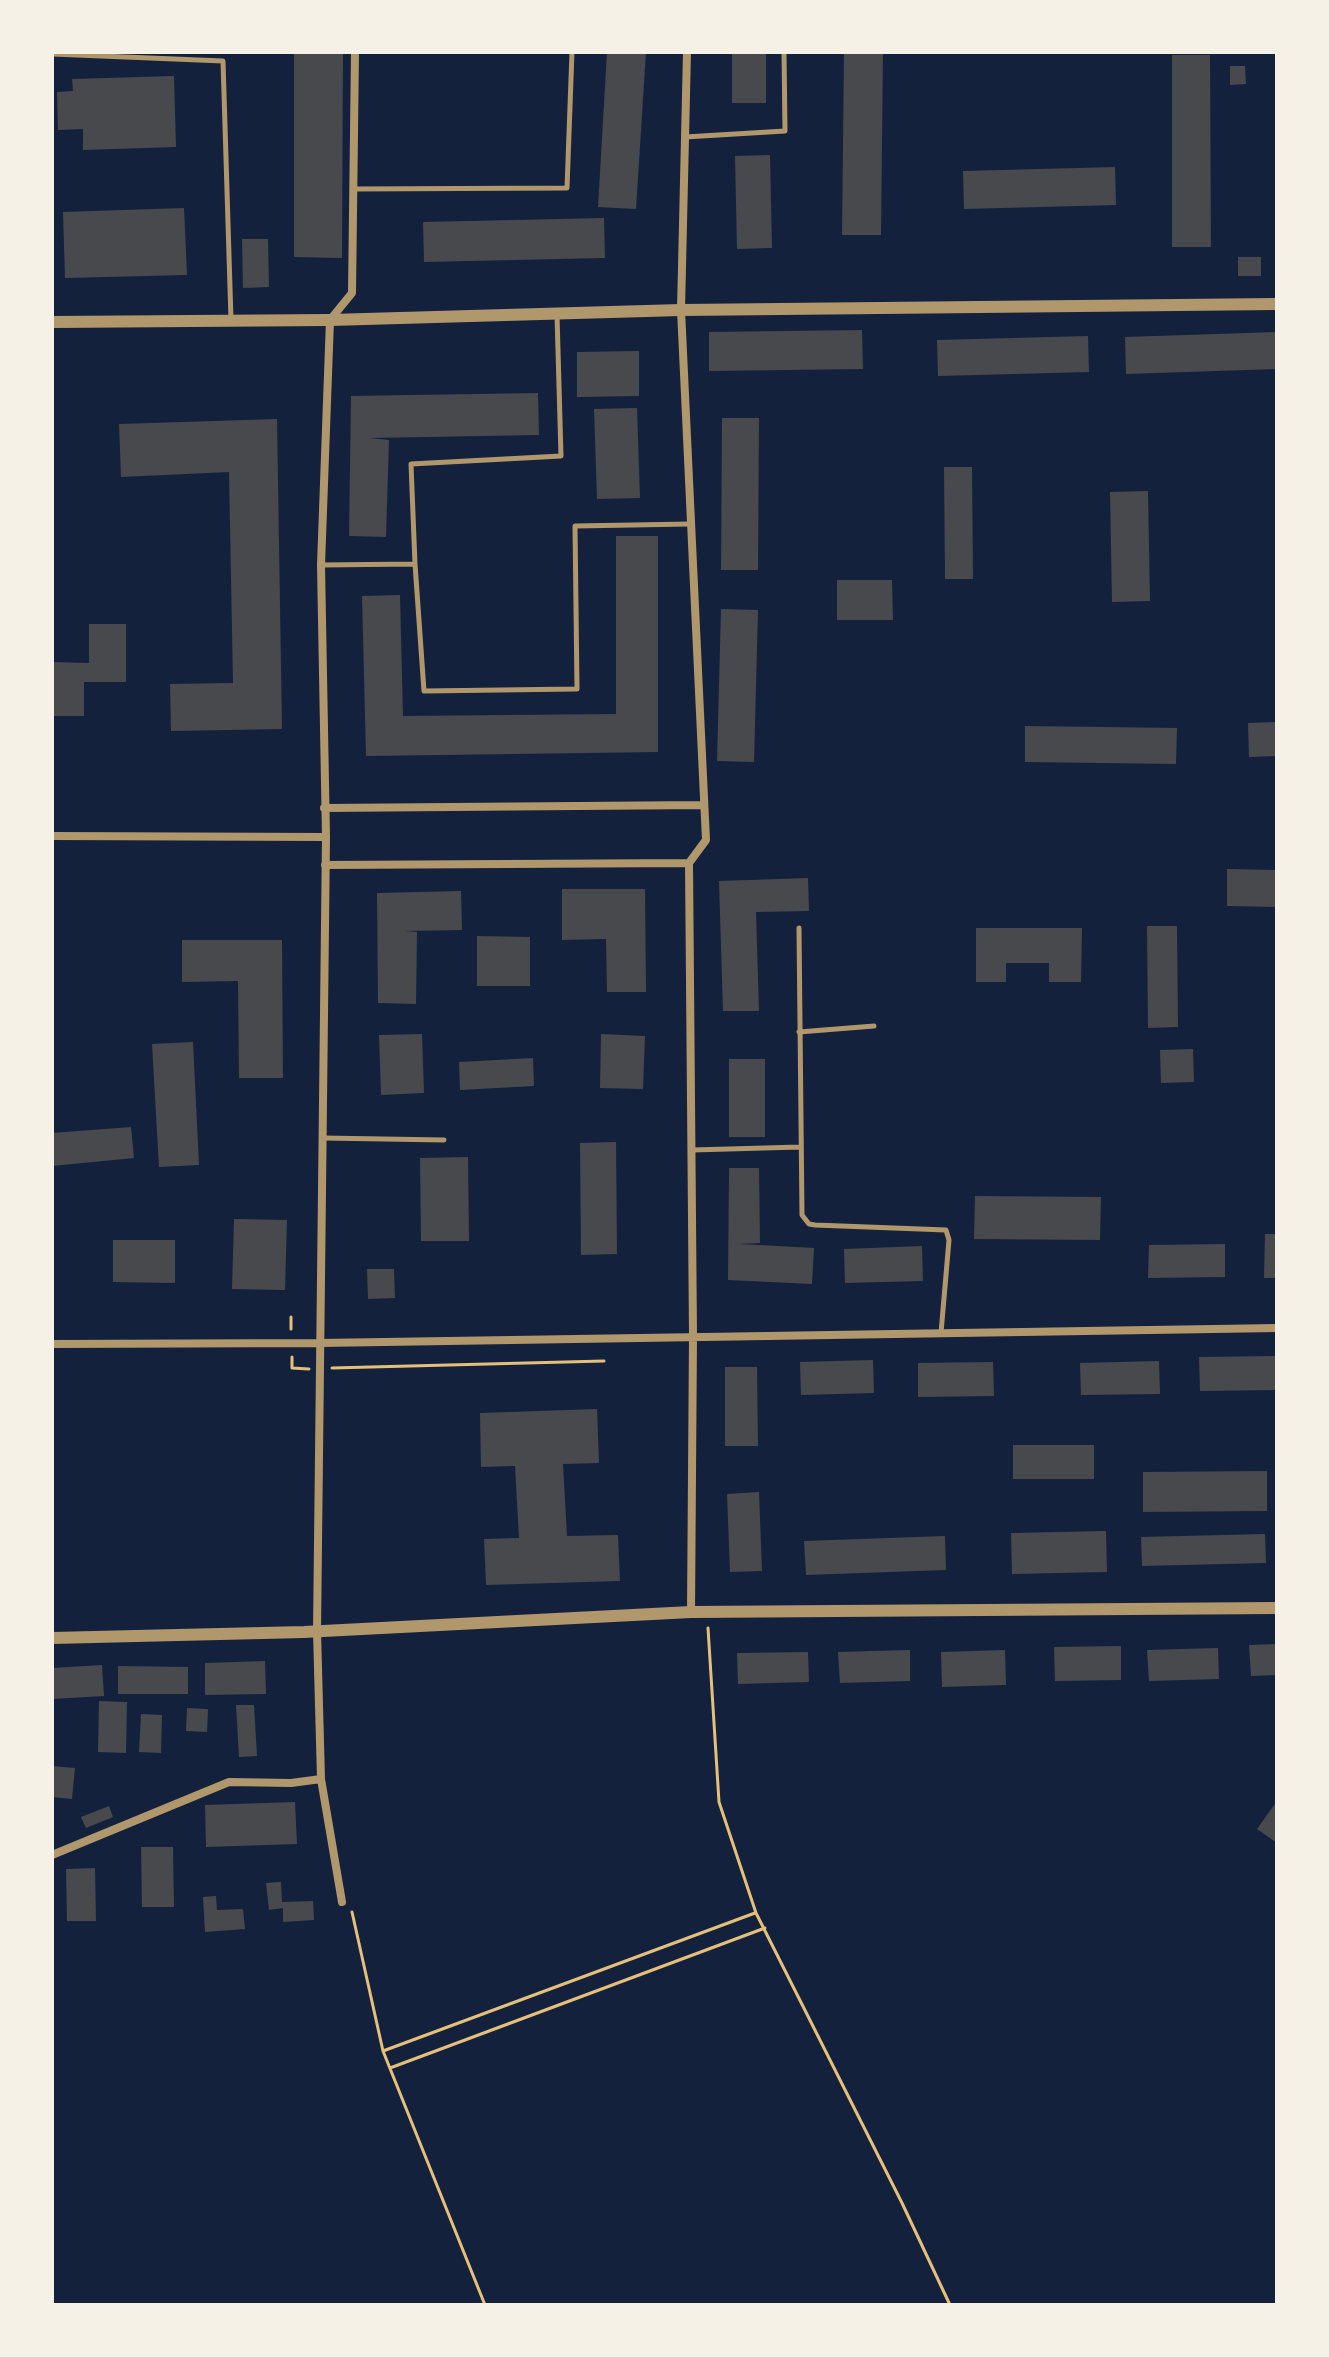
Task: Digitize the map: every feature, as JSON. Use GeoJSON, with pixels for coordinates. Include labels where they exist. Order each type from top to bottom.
{"type":"FeatureCollection","features":[{"type":"Feature","properties":{"kind":"street"},"geometry":{"type":"LineString","coordinates":[[346,1901],[321,1779],[317,1631],[326,837],[321,565],[330,320],[352,293],[355,52]]}},
{"type":"Feature","properties":{"kind":"street"},"geometry":{"type":"LineString","coordinates":[[687,52],[681,310],[706,840],[689,863],[693,1336],[691,1612]]}},
{"type":"Feature","properties":{"kind":"street"},"geometry":{"type":"LineString","coordinates":[[52,322],[330,320],[681,310],[1277,304]]}},
{"type":"Feature","properties":{"kind":"street"},"geometry":{"type":"LineString","coordinates":[[324,808],[703,805]]}},
{"type":"Feature","properties":{"kind":"street"},"geometry":{"type":"LineString","coordinates":[[52,836],[326,837]]}},
{"type":"Feature","properties":{"kind":"street"},"geometry":{"type":"LineString","coordinates":[[325,865],[689,863]]}},
{"type":"Feature","properties":{"kind":"street"},"geometry":{"type":"LineString","coordinates":[[52,1344],[320,1343],[1277,1328]]}},
{"type":"Feature","properties":{"kind":"street"},"geometry":{"type":"LineString","coordinates":[[52,1638],[317,1631],[691,1612],[1277,1608]]}},
{"type":"Feature","properties":{"kind":"street"},"geometry":{"type":"LineString","coordinates":[[52,1855],[229,1782],[291,1783],[321,1779]]}},
{"type":"Feature","properties":{"kind":"lane"},"geometry":{"type":"LineString","coordinates":[[354,189],[567,188],[572,52]]}},
{"type":"Feature","properties":{"kind":"lane"},"geometry":{"type":"LineString","coordinates":[[685,137],[785,131],[784,52]]}},
{"type":"Feature","properties":{"kind":"lane"},"geometry":{"type":"LineString","coordinates":[[52,54],[223,61],[231,321]]}},
{"type":"Feature","properties":{"kind":"lane"},"geometry":{"type":"LineString","coordinates":[[557,314],[561,456],[411,464],[424,691],[577,689],[575,526],[690,524]]}},
{"type":"Feature","properties":{"kind":"lane"},"geometry":{"type":"LineString","coordinates":[[321,565],[415,564]]}},
{"type":"Feature","properties":{"kind":"lane"},"geometry":{"type":"LineString","coordinates":[[799,928],[800,1210],[809,1224],[943,1228],[949,1232],[941,1333]]}},
{"type":"Feature","properties":{"kind":"lane"},"geometry":{"type":"LineString","coordinates":[[799,1032],[874,1026]]}},
{"type":"Feature","properties":{"kind":"lane"},"geometry":{"type":"LineString","coordinates":[[322,1138],[444,1140]]}},
{"type":"Feature","properties":{"kind":"lane"},"geometry":{"type":"LineString","coordinates":[[692,1150],[800,1147]]}},
{"type":"Feature","properties":{"kind":"path"},"geometry":{"type":"LineString","coordinates":[[291,1317],[292,1368],[604,1361]]}},
{"type":"Feature","properties":{"kind":"path"},"geometry":{"type":"LineString","coordinates":[[707,1612],[719,1802],[756,1913],[950,2305]]}},
{"type":"Feature","properties":{"kind":"path"},"geometry":{"type":"LineString","coordinates":[[346,1901],[383,2051],[485,2305]]}},
{"type":"Feature","properties":{"kind":"path"},"geometry":{"type":"LineString","coordinates":[[383,2051],[756,1913]]}},
{"type":"Feature","properties":{"kind":"path"},"geometry":{"type":"LineString","coordinates":[[390,2068],[765,1928]]}},
{"type":"Feature","properties":{"kind":"building"},"geometry":{"type":"Polygon","coordinates":[[[294,52],[343,52],[342,258],[294,257],[294,52]]]}},
{"type":"Feature","properties":{"kind":"building"},"geometry":{"type":"Polygon","coordinates":[[[607,52],[646,52],[636,209],[598,207],[607,52]]]}},
{"type":"Feature","properties":{"kind":"building"},"geometry":{"type":"Polygon","coordinates":[[[732,52],[766,52],[766,103],[732,103],[732,52]]]}},
{"type":"Feature","properties":{"kind":"building"},"geometry":{"type":"Polygon","coordinates":[[[844,52],[883,52],[881,235],[842,235],[844,52]]]}},
{"type":"Feature","properties":{"kind":"building"},"geometry":{"type":"Polygon","coordinates":[[[1172,55],[1210,55],[1211,247],[1172,247],[1172,55]]]}},
{"type":"Feature","properties":{"kind":"building"},"geometry":{"type":"Polygon","coordinates":[[[1230,66],[1245,66],[1246,84],[1230,85],[1230,66]]]}},
{"type":"Feature","properties":{"kind":"building"},"geometry":{"type":"Polygon","coordinates":[[[174,76],[176,147],[83,150],[83,129],[58,130],[57,92],[73,91],[72,79],[174,76]]]}},
{"type":"Feature","properties":{"kind":"building"},"geometry":{"type":"Polygon","coordinates":[[[770,155],[772,248],[737,249],[735,156],[770,155]]]}},
{"type":"Feature","properties":{"kind":"building"},"geometry":{"type":"Polygon","coordinates":[[[1115,167],[1116,205],[964,209],[963,171],[1115,167]]]}},
{"type":"Feature","properties":{"kind":"building"},"geometry":{"type":"Polygon","coordinates":[[[184,208],[187,275],[65,278],[63,212],[184,208]]]}},
{"type":"Feature","properties":{"kind":"building"},"geometry":{"type":"Polygon","coordinates":[[[604,218],[605,258],[424,262],[423,222],[604,218]]]}},
{"type":"Feature","properties":{"kind":"building"},"geometry":{"type":"Polygon","coordinates":[[[242,239],[268,239],[269,287],[243,288],[242,239]]]}},
{"type":"Feature","properties":{"kind":"building"},"geometry":{"type":"Polygon","coordinates":[[[1238,257],[1261,257],[1261,276],[1238,276],[1238,257]]]}},
{"type":"Feature","properties":{"kind":"building"},"geometry":{"type":"Polygon","coordinates":[[[862,330],[863,369],[709,371],[709,332],[862,330]]]}},
{"type":"Feature","properties":{"kind":"building"},"geometry":{"type":"Polygon","coordinates":[[[1277,332],[1277,369],[1126,374],[1125,337],[1277,332]]]}},
{"type":"Feature","properties":{"kind":"building"},"geometry":{"type":"Polygon","coordinates":[[[1088,336],[1089,372],[938,376],[937,340],[1088,336]]]}},
{"type":"Feature","properties":{"kind":"building"},"geometry":{"type":"Polygon","coordinates":[[[639,351],[639,396],[577,397],[577,352],[639,351]]]}},
{"type":"Feature","properties":{"kind":"building"},"geometry":{"type":"Polygon","coordinates":[[[538,393],[539,435],[369,438],[389,440],[386,537],[349,536],[351,396],[538,393]]]}},
{"type":"Feature","properties":{"kind":"building"},"geometry":{"type":"Polygon","coordinates":[[[637,408],[640,498],[597,499],[594,409],[637,408]]]}},
{"type":"Feature","properties":{"kind":"building"},"geometry":{"type":"Polygon","coordinates":[[[722,418],[759,418],[758,570],[721,570],[722,418]]]}},
{"type":"Feature","properties":{"kind":"building"},"geometry":{"type":"Polygon","coordinates":[[[277,419],[282,729],[171,731],[170,684],[233,683],[229,472],[121,477],[119,424],[277,419]]]}},
{"type":"Feature","properties":{"kind":"building"},"geometry":{"type":"Polygon","coordinates":[[[944,467],[972,467],[973,579],[945,579],[944,467]]]}},
{"type":"Feature","properties":{"kind":"building"},"geometry":{"type":"Polygon","coordinates":[[[1148,491],[1150,601],[1112,602],[1110,492],[1148,491]]]}},
{"type":"Feature","properties":{"kind":"building"},"geometry":{"type":"Polygon","coordinates":[[[616,536],[658,536],[658,752],[366,756],[362,596],[400,595],[403,716],[616,714],[616,536]]]}},
{"type":"Feature","properties":{"kind":"building"},"geometry":{"type":"Polygon","coordinates":[[[837,580],[892,580],[893,620],[837,620],[837,580]]]}},
{"type":"Feature","properties":{"kind":"building"},"geometry":{"type":"Polygon","coordinates":[[[721,609],[758,610],[754,762],[717,761],[721,609]]]}},
{"type":"Feature","properties":{"kind":"building"},"geometry":{"type":"Polygon","coordinates":[[[89,624],[126,624],[126,682],[84,682],[84,716],[52,716],[52,662],[89,663],[89,624]]]}},
{"type":"Feature","properties":{"kind":"building"},"geometry":{"type":"Polygon","coordinates":[[[1277,722],[1277,756],[1249,757],[1248,723],[1277,722]]]}},
{"type":"Feature","properties":{"kind":"building"},"geometry":{"type":"Polygon","coordinates":[[[1025,726],[1177,728],[1176,764],[1025,762],[1025,726]]]}},
{"type":"Feature","properties":{"kind":"building"},"geometry":{"type":"Polygon","coordinates":[[[1227,869],[1277,870],[1277,907],[1227,906],[1227,869]]]}},
{"type":"Feature","properties":{"kind":"building"},"geometry":{"type":"Polygon","coordinates":[[[808,878],[809,911],[756,912],[759,1011],[723,1011],[719,881],[808,878]]]}},
{"type":"Feature","properties":{"kind":"building"},"geometry":{"type":"Polygon","coordinates":[[[562,889],[645,889],[646,992],[607,992],[606,939],[562,940],[562,889]]]}},
{"type":"Feature","properties":{"kind":"building"},"geometry":{"type":"Polygon","coordinates":[[[461,891],[462,930],[405,931],[417,932],[416,1004],[378,1003],[377,893],[461,891]]]}},
{"type":"Feature","properties":{"kind":"building"},"geometry":{"type":"Polygon","coordinates":[[[1147,926],[1177,926],[1178,1027],[1148,1028],[1147,926]]]}},
{"type":"Feature","properties":{"kind":"building"},"geometry":{"type":"Polygon","coordinates":[[[976,928],[1082,928],[1081,982],[1049,982],[1049,963],[1006,963],[1006,982],[976,982],[976,928]]]}},
{"type":"Feature","properties":{"kind":"building"},"geometry":{"type":"Polygon","coordinates":[[[477,936],[530,937],[530,986],[477,986],[477,936]]]}},
{"type":"Feature","properties":{"kind":"building"},"geometry":{"type":"Polygon","coordinates":[[[182,940],[282,940],[283,1078],[239,1078],[238,981],[182,982],[182,940]]]}},
{"type":"Feature","properties":{"kind":"building"},"geometry":{"type":"Polygon","coordinates":[[[422,1034],[424,1093],[381,1095],[379,1035],[422,1034]]]}},
{"type":"Feature","properties":{"kind":"building"},"geometry":{"type":"Polygon","coordinates":[[[601,1034],[645,1036],[643,1089],[600,1088],[601,1034]]]}},
{"type":"Feature","properties":{"kind":"building"},"geometry":{"type":"Polygon","coordinates":[[[193,1042],[199,1165],[159,1167],[152,1044],[193,1042]]]}},
{"type":"Feature","properties":{"kind":"building"},"geometry":{"type":"Polygon","coordinates":[[[1193,1049],[1194,1082],[1161,1083],[1160,1050],[1193,1049]]]}},
{"type":"Feature","properties":{"kind":"building"},"geometry":{"type":"Polygon","coordinates":[[[533,1058],[534,1086],[460,1090],[459,1062],[533,1058]]]}},
{"type":"Feature","properties":{"kind":"building"},"geometry":{"type":"Polygon","coordinates":[[[729,1059],[765,1059],[765,1137],[729,1137],[729,1059]]]}},
{"type":"Feature","properties":{"kind":"building"},"geometry":{"type":"Polygon","coordinates":[[[131,1127],[134,1158],[52,1166],[52,1133],[131,1127]]]}},
{"type":"Feature","properties":{"kind":"building"},"geometry":{"type":"Polygon","coordinates":[[[616,1142],[617,1254],[581,1255],[580,1143],[616,1142]]]}},
{"type":"Feature","properties":{"kind":"building"},"geometry":{"type":"Polygon","coordinates":[[[468,1157],[469,1241],[421,1241],[420,1158],[468,1157]]]}},
{"type":"Feature","properties":{"kind":"building"},"geometry":{"type":"Polygon","coordinates":[[[729,1168],[759,1168],[760,1243],[740,1244],[814,1248],[812,1284],[728,1280],[729,1168]]]}},
{"type":"Feature","properties":{"kind":"building"},"geometry":{"type":"Polygon","coordinates":[[[975,1196],[1101,1197],[1100,1240],[974,1239],[975,1196]]]}},
{"type":"Feature","properties":{"kind":"building"},"geometry":{"type":"Polygon","coordinates":[[[234,1219],[287,1220],[285,1290],[232,1289],[234,1219]]]}},
{"type":"Feature","properties":{"kind":"building"},"geometry":{"type":"Polygon","coordinates":[[[1265,1234],[1277,1234],[1277,1278],[1264,1278],[1265,1234]]]}},
{"type":"Feature","properties":{"kind":"building"},"geometry":{"type":"Polygon","coordinates":[[[113,1240],[175,1240],[175,1283],[113,1282],[113,1240]]]}},
{"type":"Feature","properties":{"kind":"building"},"geometry":{"type":"Polygon","coordinates":[[[1225,1244],[1225,1277],[1148,1278],[1149,1245],[1225,1244]]]}},
{"type":"Feature","properties":{"kind":"building"},"geometry":{"type":"Polygon","coordinates":[[[922,1246],[923,1281],[845,1283],[844,1249],[922,1246]]]}},
{"type":"Feature","properties":{"kind":"building"},"geometry":{"type":"Polygon","coordinates":[[[367,1269],[394,1269],[395,1298],[368,1299],[367,1269]]]}},
{"type":"Feature","properties":{"kind":"building"},"geometry":{"type":"Polygon","coordinates":[[[1276,1356],[1276,1390],[1200,1391],[1199,1357],[1276,1356]]]}},
{"type":"Feature","properties":{"kind":"building"},"geometry":{"type":"Polygon","coordinates":[[[873,1360],[874,1393],[801,1395],[800,1362],[873,1360]]]}},
{"type":"Feature","properties":{"kind":"building"},"geometry":{"type":"Polygon","coordinates":[[[1159,1361],[1160,1394],[1081,1395],[1080,1363],[1159,1361]]]}},
{"type":"Feature","properties":{"kind":"building"},"geometry":{"type":"Polygon","coordinates":[[[993,1362],[994,1396],[918,1397],[918,1363],[993,1362]]]}},
{"type":"Feature","properties":{"kind":"building"},"geometry":{"type":"Polygon","coordinates":[[[725,1367],[757,1367],[758,1446],[725,1446],[725,1367]]]}},
{"type":"Feature","properties":{"kind":"building"},"geometry":{"type":"Polygon","coordinates":[[[597,1409],[599,1463],[563,1464],[567,1536],[618,1535],[620,1581],[486,1585],[484,1539],[519,1538],[515,1466],[481,1467],[480,1413],[597,1409]]]}},
{"type":"Feature","properties":{"kind":"building"},"geometry":{"type":"Polygon","coordinates":[[[1013,1445],[1094,1445],[1094,1479],[1013,1479],[1013,1445]]]}},
{"type":"Feature","properties":{"kind":"building"},"geometry":{"type":"Polygon","coordinates":[[[1267,1471],[1267,1511],[1143,1512],[1143,1472],[1267,1471]]]}},
{"type":"Feature","properties":{"kind":"building"},"geometry":{"type":"Polygon","coordinates":[[[759,1492],[762,1571],[730,1572],[727,1494],[759,1492]]]}},
{"type":"Feature","properties":{"kind":"building"},"geometry":{"type":"Polygon","coordinates":[[[1106,1531],[1107,1572],[1012,1574],[1011,1533],[1106,1531]]]}},
{"type":"Feature","properties":{"kind":"building"},"geometry":{"type":"Polygon","coordinates":[[[1265,1534],[1266,1563],[1142,1566],[1141,1537],[1265,1534]]]}},
{"type":"Feature","properties":{"kind":"building"},"geometry":{"type":"Polygon","coordinates":[[[945,1536],[946,1570],[806,1575],[804,1541],[945,1536]]]}},
{"type":"Feature","properties":{"kind":"building"},"geometry":{"type":"Polygon","coordinates":[[[1277,1644],[1277,1675],[1251,1676],[1249,1645],[1277,1644]]]}},
{"type":"Feature","properties":{"kind":"building"},"geometry":{"type":"Polygon","coordinates":[[[1121,1646],[1121,1680],[1055,1681],[1054,1647],[1121,1646]]]}},
{"type":"Feature","properties":{"kind":"building"},"geometry":{"type":"Polygon","coordinates":[[[1218,1648],[1219,1679],[1149,1681],[1147,1650],[1218,1648]]]}},
{"type":"Feature","properties":{"kind":"building"},"geometry":{"type":"Polygon","coordinates":[[[910,1650],[910,1681],[840,1683],[838,1652],[910,1650]]]}},
{"type":"Feature","properties":{"kind":"building"},"geometry":{"type":"Polygon","coordinates":[[[1005,1650],[1006,1685],[942,1687],[941,1652],[1005,1650]]]}},
{"type":"Feature","properties":{"kind":"building"},"geometry":{"type":"Polygon","coordinates":[[[808,1652],[809,1682],[738,1684],[737,1653],[808,1652]]]}},
{"type":"Feature","properties":{"kind":"building"},"geometry":{"type":"Polygon","coordinates":[[[265,1661],[266,1694],[205,1695],[205,1663],[265,1661]]]}},
{"type":"Feature","properties":{"kind":"building"},"geometry":{"type":"Polygon","coordinates":[[[102,1665],[104,1696],[52,1699],[52,1668],[102,1665]]]}},
{"type":"Feature","properties":{"kind":"building"},"geometry":{"type":"Polygon","coordinates":[[[118,1666],[188,1667],[188,1694],[118,1694],[118,1666]]]}},
{"type":"Feature","properties":{"kind":"building"},"geometry":{"type":"Polygon","coordinates":[[[99,1701],[127,1702],[126,1753],[98,1752],[99,1701]]]}},
{"type":"Feature","properties":{"kind":"building"},"geometry":{"type":"Polygon","coordinates":[[[236,1705],[254,1705],[257,1756],[239,1757],[236,1705]]]}},
{"type":"Feature","properties":{"kind":"building"},"geometry":{"type":"Polygon","coordinates":[[[187,1708],[208,1709],[207,1732],[186,1731],[187,1708]]]}},
{"type":"Feature","properties":{"kind":"building"},"geometry":{"type":"Polygon","coordinates":[[[141,1714],[162,1715],[161,1753],[139,1752],[141,1714]]]}},
{"type":"Feature","properties":{"kind":"building"},"geometry":{"type":"Polygon","coordinates":[[[52,1766],[75,1768],[72,1799],[52,1797],[52,1766]]]}},
{"type":"Feature","properties":{"kind":"building"},"geometry":{"type":"Polygon","coordinates":[[[1277,1801],[1277,1843],[1257,1829],[1277,1801]]]}},
{"type":"Feature","properties":{"kind":"building"},"geometry":{"type":"Polygon","coordinates":[[[295,1802],[297,1844],[206,1847],[205,1805],[295,1802]]]}},
{"type":"Feature","properties":{"kind":"building"},"geometry":{"type":"Polygon","coordinates":[[[109,1806],[113,1817],[86,1828],[81,1817],[109,1806]]]}},
{"type":"Feature","properties":{"kind":"building"},"geometry":{"type":"Polygon","coordinates":[[[141,1847],[173,1847],[174,1907],[142,1907],[141,1847]]]}},
{"type":"Feature","properties":{"kind":"building"},"geometry":{"type":"Polygon","coordinates":[[[95,1868],[96,1921],[67,1921],[66,1869],[95,1868]]]}},
{"type":"Feature","properties":{"kind":"building"},"geometry":{"type":"Polygon","coordinates":[[[281,1882],[282,1902],[313,1901],[314,1920],[283,1922],[283,1908],[269,1910],[266,1883],[281,1882]]]}},
{"type":"Feature","properties":{"kind":"building"},"geometry":{"type":"Polygon","coordinates":[[[216,1896],[217,1910],[243,1909],[245,1929],[205,1932],[203,1897],[216,1896]]]}}]}
